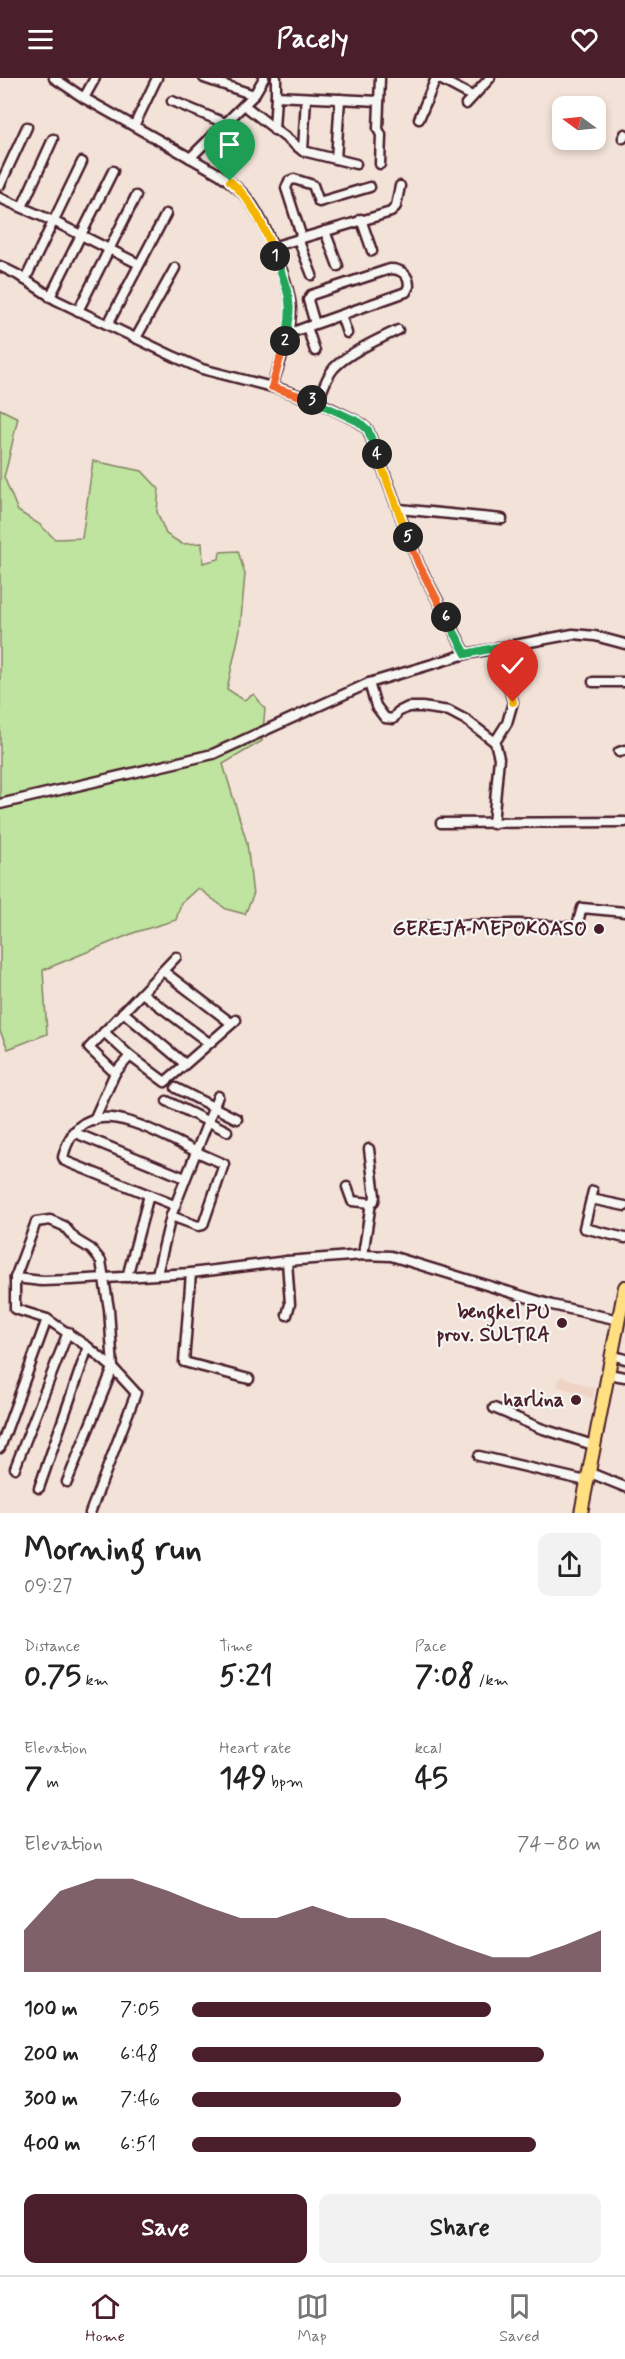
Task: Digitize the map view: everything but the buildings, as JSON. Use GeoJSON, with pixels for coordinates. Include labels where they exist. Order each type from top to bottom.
{"type":"FeatureCollection","features":[{"type":"Feature","properties":{"kind":"highway"},"geometry":{"type":"LineString","coordinates":[[581,1513],[625,1287]]}},
{"type":"Feature","properties":{"kind":"street"},"geometry":{"type":"LineString","coordinates":[[84,98],[95,78]]}},
{"type":"Feature","properties":{"kind":"street"},"geometry":{"type":"LineString","coordinates":[[134,126],[157,78]]}},
{"type":"Feature","properties":{"kind":"street"},"geometry":{"type":"LineString","coordinates":[[204,78],[254,95]]}},
{"type":"Feature","properties":{"kind":"street"},"geometry":{"type":"LineString","coordinates":[[190,158],[254,95],[264,78]]}},
{"type":"Feature","properties":{"kind":"street"},"geometry":{"type":"LineString","coordinates":[[274,130],[276,78]]}},
{"type":"Feature","properties":{"kind":"street"},"geometry":{"type":"LineString","coordinates":[[380,78],[380,164]]}},
{"type":"Feature","properties":{"kind":"street"},"geometry":{"type":"LineString","coordinates":[[419,119],[437,78],[472,96]]}},
{"type":"Feature","properties":{"kind":"street"},"geometry":{"type":"LineString","coordinates":[[466,104],[490,78]]}},
{"type":"Feature","properties":{"kind":"street"},"geometry":{"type":"LineString","coordinates":[[57,79],[84,98],[219,174],[245,195],[258,213],[291,303],[287,334],[272,387]]}},
{"type":"Feature","properties":{"kind":"street"},"geometry":{"type":"LineString","coordinates":[[276,96],[379,101]]}},
{"type":"Feature","properties":{"kind":"street"},"geometry":{"type":"LineString","coordinates":[[303,151],[306,98]]}},
{"type":"Feature","properties":{"kind":"street"},"geometry":{"type":"LineString","coordinates":[[336,159],[340,99]]}},
{"type":"Feature","properties":{"kind":"street"},"geometry":{"type":"LineString","coordinates":[[172,101],[225,123]]}},
{"type":"Feature","properties":{"kind":"street"},"geometry":{"type":"LineString","coordinates":[[244,105],[303,151],[356,164]]}},
{"type":"Feature","properties":{"kind":"street"},"geometry":{"type":"LineString","coordinates":[[0,185],[27,127]]}},
{"type":"Feature","properties":{"kind":"street"},"geometry":{"type":"LineString","coordinates":[[22,207],[53,138]]}},
{"type":"Feature","properties":{"kind":"street"},"geometry":{"type":"LineString","coordinates":[[25,280],[82,162]]}},
{"type":"Feature","properties":{"kind":"street"},"geometry":{"type":"LineString","coordinates":[[50,297],[113,171]]}},
{"type":"Feature","properties":{"kind":"street"},"geometry":{"type":"LineString","coordinates":[[312,275],[286,184],[294,179],[311,184],[315,187],[315,204],[369,187]]}},
{"type":"Feature","properties":{"kind":"street"},"geometry":{"type":"LineString","coordinates":[[272,247],[394,210],[400,186]]}},
{"type":"Feature","properties":{"kind":"street"},"geometry":{"type":"LineString","coordinates":[[78,311],[135,196]]}},
{"type":"Feature","properties":{"kind":"street"},"geometry":{"type":"LineString","coordinates":[[0,198],[140,264]]}},
{"type":"Feature","properties":{"kind":"street"},"geometry":{"type":"LineString","coordinates":[[108,324],[166,214]]}},
{"type":"Feature","properties":{"kind":"street"},"geometry":{"type":"LineString","coordinates":[[361,219],[372,251]]}},
{"type":"Feature","properties":{"kind":"street"},"geometry":{"type":"LineString","coordinates":[[325,231],[338,266]]}},
{"type":"Feature","properties":{"kind":"street"},"geometry":{"type":"LineString","coordinates":[[0,266],[50,297],[202,369],[272,387],[318,402],[359,422],[368,430],[419,565],[466,654]]}},
{"type":"Feature","properties":{"kind":"street"},"geometry":{"type":"LineString","coordinates":[[136,338],[175,268]]}},
{"type":"Feature","properties":{"kind":"street"},"geometry":{"type":"LineString","coordinates":[[287,334],[311,326],[406,292],[409,286],[407,277],[399,270],[390,269],[311,295],[308,300],[311,326],[315,351]]}},
{"type":"Feature","properties":{"kind":"street"},"geometry":{"type":"LineString","coordinates":[[341,315],[347,333]]}},
{"type":"Feature","properties":{"kind":"street"},"geometry":{"type":"LineString","coordinates":[[318,402],[328,377],[339,364],[377,339],[398,330]]}},
{"type":"Feature","properties":{"kind":"street"},"geometry":{"type":"LineString","coordinates":[[399,509],[502,519]]}},
{"type":"Feature","properties":{"kind":"street"},"geometry":{"type":"LineString","coordinates":[[0,804],[213,754],[369,683],[466,654],[573,634],[595,636],[625,644]]}},
{"type":"Feature","properties":{"kind":"street"},"geometry":{"type":"LineString","coordinates":[[495,742],[507,723],[513,702],[498,647]]}},
{"type":"Feature","properties":{"kind":"street"},"geometry":{"type":"LineString","coordinates":[[593,682],[625,682]]}},
{"type":"Feature","properties":{"kind":"street"},"geometry":{"type":"LineString","coordinates":[[369,683],[376,706],[385,718],[393,719],[408,707],[449,711],[466,720],[495,742],[499,758],[493,824]]}},
{"type":"Feature","properties":{"kind":"street"},"geometry":{"type":"LineString","coordinates":[[441,823],[625,822]]}},
{"type":"Feature","properties":{"kind":"street"},"geometry":{"type":"LineString","coordinates":[[420,926],[518,924],[572,927],[577,925],[582,908],[625,912]]}},
{"type":"Feature","properties":{"kind":"street"},"geometry":{"type":"LineString","coordinates":[[115,1073],[89,1048],[176,957]]}},
{"type":"Feature","properties":{"kind":"street"},"geometry":{"type":"LineString","coordinates":[[104,1032],[130,1056],[165,1082],[233,1022],[163,970]]}},
{"type":"Feature","properties":{"kind":"street"},"geometry":{"type":"LineString","coordinates":[[142,993],[209,1042]]}},
{"type":"Feature","properties":{"kind":"street"},"geometry":{"type":"LineString","coordinates":[[123,1012],[185,1064]]}},
{"type":"Feature","properties":{"kind":"street"},"geometry":{"type":"LineString","coordinates":[[94,1120],[115,1073],[130,1056]]}},
{"type":"Feature","properties":{"kind":"street"},"geometry":{"type":"LineString","coordinates":[[176,1088],[237,1119]]}},
{"type":"Feature","properties":{"kind":"street"},"geometry":{"type":"LineString","coordinates":[[157,1275],[174,1205],[218,1096]]}},
{"type":"Feature","properties":{"kind":"street"},"geometry":{"type":"LineString","coordinates":[[166,1101],[227,1131]]}},
{"type":"Feature","properties":{"kind":"street"},"geometry":{"type":"LineString","coordinates":[[171,1216],[198,1226],[203,1225],[224,1164],[140,1124],[117,1118],[94,1120],[78,1127],[73,1132],[65,1151],[65,1161],[174,1205]]}},
{"type":"Feature","properties":{"kind":"street"},"geometry":{"type":"LineString","coordinates":[[73,1132],[185,1178]]}},
{"type":"Feature","properties":{"kind":"street"},"geometry":{"type":"LineString","coordinates":[[363,1255],[371,1203],[374,1202],[376,1192],[369,1149]]}},
{"type":"Feature","properties":{"kind":"street"},"geometry":{"type":"LineString","coordinates":[[347,1187],[352,1201],[371,1203]]}},
{"type":"Feature","properties":{"kind":"street"},"geometry":{"type":"LineString","coordinates":[[127,1277],[149,1195]]}},
{"type":"Feature","properties":{"kind":"street"},"geometry":{"type":"LineString","coordinates":[[625,1206],[592,1195],[584,1228],[625,1238]]}},
{"type":"Feature","properties":{"kind":"street"},"geometry":{"type":"LineString","coordinates":[[67,1482],[113,1368],[109,1309],[101,1261],[91,1249],[76,1240],[64,1226],[50,1220],[36,1222],[15,1278],[15,1309],[47,1319],[68,1332],[113,1368],[136,1394],[90,1513]]}},
{"type":"Feature","properties":{"kind":"street"},"geometry":{"type":"LineString","coordinates":[[15,1278],[55,1281],[191,1273],[287,1261],[363,1255],[401,1258],[552,1305],[619,1320]]}},
{"type":"Feature","properties":{"kind":"street"},"geometry":{"type":"LineString","coordinates":[[287,1261],[290,1304],[287,1315]]}},
{"type":"Feature","properties":{"kind":"street"},"geometry":{"type":"LineString","coordinates":[[191,1273],[184,1362],[249,1379]]}},
{"type":"Feature","properties":{"kind":"street"},"geometry":{"type":"LineString","coordinates":[[0,1448],[47,1319]]}},
{"type":"Feature","properties":{"kind":"street"},"geometry":{"type":"LineString","coordinates":[[15,1468],[68,1332]]}},
{"type":"Feature","properties":{"kind":"street"},"geometry":{"type":"LineString","coordinates":[[39,1488],[88,1347]]}},
{"type":"Feature","properties":{"kind":"street"},"geometry":{"type":"LineString","coordinates":[[612,1355],[625,1359]]}},
{"type":"Feature","properties":{"kind":"street"},"geometry":{"type":"LineString","coordinates":[[608,1374],[625,1377]]}},
{"type":"Feature","properties":{"kind":"street"},"geometry":{"type":"LineString","coordinates":[[494,1408],[540,1428],[593,1446]]}},
{"type":"Feature","properties":{"kind":"street"},"geometry":{"type":"LineString","coordinates":[[479,1456],[587,1477],[625,1487]]}},
{"type":"Feature","properties":{"kind":"shaded area"},"geometry":{"type":"Polygon","coordinates":[[[561,1376],[595,1389],[592,1398],[557,1386],[561,1376]]]}},
{"type":"Feature","properties":{"kind":"green space"},"geometry":{"type":"Polygon","coordinates":[[[0,409],[18,418],[4,477],[18,511],[39,524],[55,539],[82,538],[93,461],[142,471],[159,489],[157,512],[166,534],[182,544],[202,543],[203,563],[219,559],[220,552],[238,551],[245,574],[240,630],[227,689],[244,700],[254,694],[265,709],[262,741],[223,764],[247,843],[253,896],[245,914],[226,909],[198,888],[181,903],[176,920],[136,932],[43,970],[47,1034],[8,1049],[0,1031],[0,409]]]}},
{"type":"Feature","properties":{"kind":"place","name":"GEREJA MEPOKOASO"},"geometry":{"type":"Point","coordinates":[599,929]}},
{"type":"Feature","properties":{"kind":"place","name":"bengkel PU prov. SULTRA"},"geometry":{"type":"Point","coordinates":[562,1323]}},
{"type":"Feature","properties":{"kind":"place","name":"harlina"},"geometry":{"type":"Point","coordinates":[576,1400]}},
{"type":"Feature","properties":{"kind":"route"},"geometry":{"type":"LineString","coordinates":[[230,181],[245,195],[258,213],[289,293],[290,322],[272,387],[318,402],[359,422],[368,430],[419,565],[454,632],[466,654],[498,647],[513,702]]}}]}
